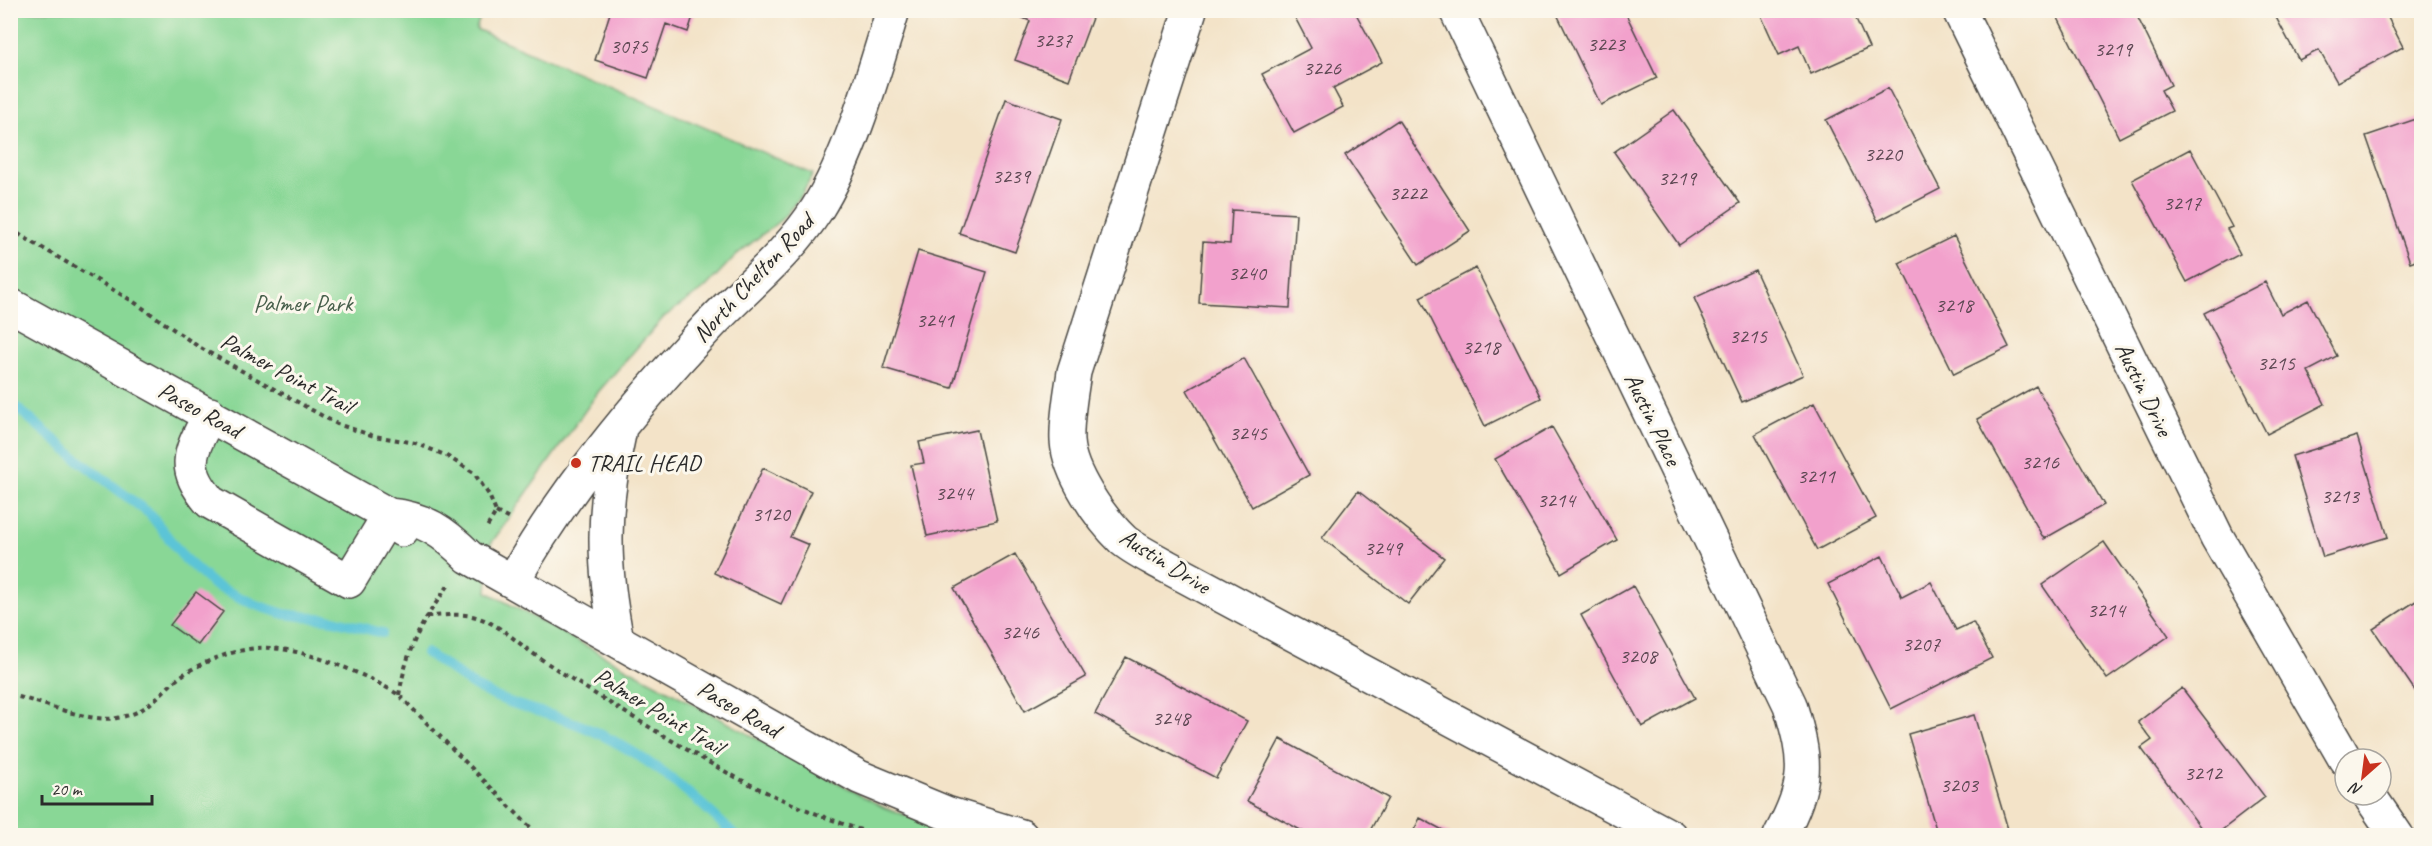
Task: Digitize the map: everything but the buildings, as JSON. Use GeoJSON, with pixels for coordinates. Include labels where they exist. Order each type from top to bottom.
{"type":"FeatureCollection","features":[{"type":"Feature","properties":{"kind":"street","name":"North Chelton Road"},"geometry":{"type":"LineString","coordinates":[[513,581],[536,543],[620,426],[708,326],[798,237],[818,208],[837,168],[869,87],[893,10]]}},
{"type":"Feature","properties":{"kind":"street","name":"Austin Drive"},"geometry":{"type":"LineString","coordinates":[[1190,10],[1074,372],[1067,443],[1079,478],[1099,514],[1124,541],[1166,566],[1670,836]]}},
{"type":"Feature","properties":{"kind":"street","name":"Austin Place"},"geometry":{"type":"LineString","coordinates":[[1456,10],[1790,705],[1805,765],[1798,795],[1780,836]]}},
{"type":"Feature","properties":{"kind":"street","name":"Austin Drive"},"geometry":{"type":"LineString","coordinates":[[1959,10],[2217,537],[2338,747]]}},
{"type":"Feature","properties":{"kind":"street","name":"Paseo Road"},"geometry":{"type":"LineString","coordinates":[[10,305],[389,515],[405,534],[436,552],[469,557],[859,777],[946,813],[1021,836]]}},
{"type":"Feature","properties":{"kind":"street"},"geometry":{"type":"LineString","coordinates":[[210,414],[193,446],[189,462],[191,476],[210,502],[349,581],[389,515]]}},
{"type":"Feature","properties":{"kind":"street","name":"North Chelton Road"},"geometry":{"type":"LineString","coordinates":[[617,639],[606,578],[605,519],[610,471],[620,426]]}},
{"type":"Feature","properties":{"kind":"street"},"geometry":{"type":"LineString","coordinates":[[2377,807],[2397,836]]}},
{"type":"Feature","properties":{"kind":"path","name":"Palmer Point Trail"},"geometry":{"type":"LineString","coordinates":[[10,229],[134,302],[199,346],[337,424],[374,436],[415,443],[445,455],[474,473],[489,495],[496,512],[469,557]]}},
{"type":"Feature","properties":{"kind":"path","name":"Palmer Point Trail"},"geometry":{"type":"LineString","coordinates":[[399,696],[405,660],[413,638],[426,616],[471,616],[494,625],[524,648],[597,696],[744,782],[879,836]]}},
{"type":"Feature","properties":{"kind":"path"},"geometry":{"type":"LineString","coordinates":[[10,695],[90,717],[114,719],[138,714],[184,674],[214,659],[257,648],[294,652],[341,667],[381,684],[399,696],[539,836]]}},
{"type":"Feature","properties":{"kind":"green space","name":"Palmer Park"},"geometry":{"type":"Polygon","coordinates":[[[10,11],[482,11],[476,29],[813,174],[801,196],[782,219],[735,256],[706,287],[664,317],[599,391],[490,545],[487,592],[885,808],[962,835],[11,835],[10,11]]]}},
{"type":"Feature","properties":{"kind":"waterway"},"geometry":{"type":"LineString","coordinates":[[10,402],[76,458],[150,514],[184,558],[214,585],[256,605],[284,614],[334,620],[382,633]]}},
{"type":"Feature","properties":{"kind":"waterway"},"geometry":{"type":"LineString","coordinates":[[426,653],[487,693],[566,720],[636,754],[697,800],[735,836]]}},
{"type":"Feature","properties":{"kind":"place","name":"TRAIL HEAD"},"geometry":{"type":"Point","coordinates":[576,463]}}]}
